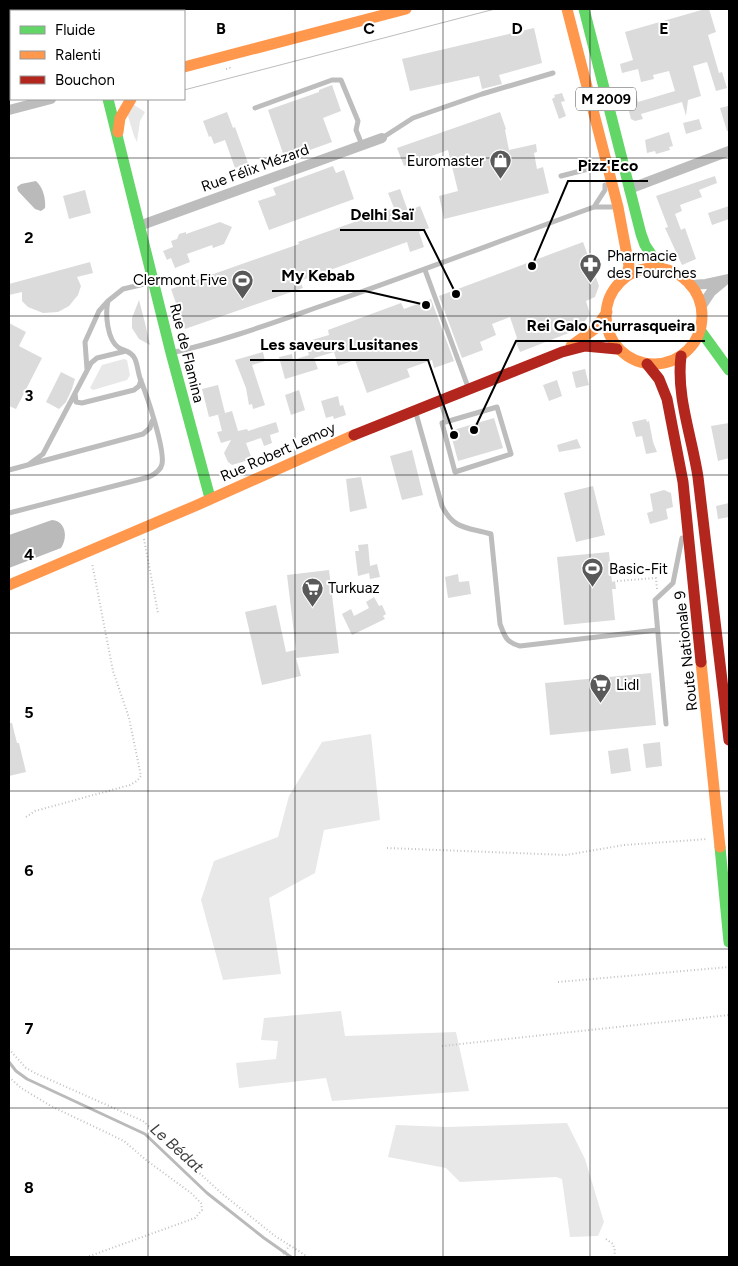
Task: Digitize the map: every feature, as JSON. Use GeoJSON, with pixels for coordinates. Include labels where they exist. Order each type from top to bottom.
{"type":"FeatureCollection","features":[{"type":"Feature","properties":{"kind":"main road"},"geometry":{"type":"LineString","coordinates":[[185,67],[406,9]]}},
{"type":"Feature","properties":{"kind":"main road","name":"M 2009"},"geometry":{"type":"LineString","coordinates":[[568,9],[618,206],[628,253],[626,277]]}},
{"type":"Feature","properties":{"kind":"main road","name":"M 2009"},"geometry":{"type":"LineString","coordinates":[[584,9],[645,245],[660,269]]}},
{"type":"Feature","properties":{"kind":"main road","name":"Rue de Flamina"},"geometry":{"type":"LineString","coordinates":[[108,100],[171,353],[210,498]]}},
{"type":"Feature","properties":{"kind":"main road"},"geometry":{"type":"LineString","coordinates":[[118,145],[120,118],[130,100]]}},
{"type":"Feature","properties":{"kind":"main road"},"geometry":{"type":"LineString","coordinates":[[640,269],[660,269],[680,275],[698,296],[701,307],[700,330],[693,343],[681,356],[665,362],[647,364],[636,361],[618,348],[608,334],[606,312],[611,293],[626,277],[640,269]]}},
{"type":"Feature","properties":{"kind":"main road","name":"Rue Robert Lemoy"},"geometry":{"type":"LineString","coordinates":[[562,352],[596,328],[606,312]]}},
{"type":"Feature","properties":{"kind":"main road"},"geometry":{"type":"LineString","coordinates":[[700,330],[729,370]]}},
{"type":"Feature","properties":{"kind":"main road","name":"Rue Robert Lemoy"},"geometry":{"type":"LineString","coordinates":[[9,585],[358,433],[469,388],[562,352],[585,346],[618,348]]}},
{"type":"Feature","properties":{"kind":"main road"},"geometry":{"type":"LineString","coordinates":[[681,356],[678,383],[698,477],[725,664],[729,740]]}},
{"type":"Feature","properties":{"kind":"main road","name":"Route Nationale 9"},"geometry":{"type":"LineString","coordinates":[[647,364],[659,379],[667,399],[683,482],[729,942]]}},
{"type":"Feature","properties":{"kind":"street"},"geometry":{"type":"LineString","coordinates":[[9,110],[47,100]]}},
{"type":"Feature","properties":{"kind":"street","name":"Rue Félix Mézard"},"geometry":{"type":"LineString","coordinates":[[139,226],[382,138]]}},
{"type":"Feature","properties":{"kind":"street"},"geometry":{"type":"LineString","coordinates":[[629,189],[729,151]]}},
{"type":"Feature","properties":{"kind":"street"},"geometry":{"type":"LineString","coordinates":[[690,285],[727,279]]}},
{"type":"Feature","properties":{"kind":"street"},"geometry":{"type":"LineString","coordinates":[[701,307],[711,292],[727,279]]}},
{"type":"Feature","properties":{"kind":"lane"},"geometry":{"type":"LineString","coordinates":[[382,138],[412,118],[482,94],[553,73]]}},
{"type":"Feature","properties":{"kind":"lane"},"geometry":{"type":"LineString","coordinates":[[255,108],[332,80],[341,80],[358,121],[356,130],[362,145]]}},
{"type":"Feature","properties":{"kind":"lane"},"geometry":{"type":"LineString","coordinates":[[561,176],[607,164],[605,190],[594,207]]}},
{"type":"Feature","properties":{"kind":"lane"},"geometry":{"type":"LineString","coordinates":[[171,353],[204,346],[242,334],[425,270],[594,207],[618,206]]}},
{"type":"Feature","properties":{"kind":"lane"},"geometry":{"type":"LineString","coordinates":[[425,270],[469,388]]}},
{"type":"Feature","properties":{"kind":"lane"},"geometry":{"type":"LineString","coordinates":[[87,370],[86,337],[99,311],[123,289],[153,282]]}},
{"type":"Feature","properties":{"kind":"lane"},"geometry":{"type":"LineString","coordinates":[[9,513],[150,477],[162,466],[147,393],[140,380],[134,357],[116,345],[111,337],[106,311],[108,301]]}},
{"type":"Feature","properties":{"kind":"lane"},"geometry":{"type":"LineString","coordinates":[[28,465],[43,454],[91,363],[97,358],[126,351]]}},
{"type":"Feature","properties":{"kind":"lane"},"geometry":{"type":"LineString","coordinates":[[75,393],[76,402],[82,404],[134,390],[139,386],[140,380]]}},
{"type":"Feature","properties":{"kind":"lane"},"geometry":{"type":"LineString","coordinates":[[440,400],[447,421]]}},
{"type":"Feature","properties":{"kind":"lane"},"geometry":{"type":"LineString","coordinates":[[497,407],[511,454],[455,472],[442,423],[447,421],[497,407]]}},
{"type":"Feature","properties":{"kind":"lane"},"geometry":{"type":"LineString","coordinates":[[415,410],[442,506],[449,518],[456,524],[491,534],[500,624],[504,635],[510,643],[520,646],[657,630]]}},
{"type":"Feature","properties":{"kind":"lane"},"geometry":{"type":"LineString","coordinates":[[9,470],[142,434],[150,428],[153,418]]}},
{"type":"Feature","properties":{"kind":"lane"},"geometry":{"type":"LineString","coordinates":[[666,724],[655,600],[673,583],[681,546],[686,508]]}},
{"type":"Feature","properties":{"kind":"path"},"geometry":{"type":"LineString","coordinates":[[142,528],[158,613]]}},
{"type":"Feature","properties":{"kind":"path"},"geometry":{"type":"LineString","coordinates":[[26,817],[35,811],[130,785],[141,776],[128,718],[113,671],[88,552]]}},
{"type":"Feature","properties":{"kind":"path"},"geometry":{"type":"LineString","coordinates":[[617,581],[656,578],[657,589],[661,588]]}},
{"type":"Feature","properties":{"kind":"path"},"geometry":{"type":"LineString","coordinates":[[387,848],[566,855],[624,845],[720,843]]}},
{"type":"Feature","properties":{"kind":"path"},"geometry":{"type":"LineString","coordinates":[[558,982],[729,967]]}},
{"type":"Feature","properties":{"kind":"path"},"geometry":{"type":"LineString","coordinates":[[442,1046],[729,1015]]}},
{"type":"Feature","properties":{"kind":"path"},"geometry":{"type":"LineString","coordinates":[[9,1049],[26,1068],[37,1074],[143,1121],[220,1192],[275,1236],[308,1257]]}},
{"type":"Feature","properties":{"kind":"path"},"geometry":{"type":"LineString","coordinates":[[9,1077],[20,1088],[52,1106],[124,1141],[146,1160],[191,1193],[201,1203],[202,1210],[195,1218],[87,1257]]}},
{"type":"Feature","properties":{"kind":"path"},"geometry":{"type":"LineString","coordinates":[[606,1239],[613,1244],[614,1257]]}},
{"type":"Feature","properties":{"kind":"path"},"geometry":{"type":"LineString","coordinates":[[282,1257],[290,1245]]}},
{"type":"Feature","properties":{"kind":"shaded area"},"geometry":{"type":"Polygon","coordinates":[[[133,104],[145,112],[140,121],[137,142],[127,113],[133,104]]]}},
{"type":"Feature","properties":{"kind":"shaded area"},"geometry":{"type":"Polygon","coordinates":[[[36,181],[41,186],[44,197],[45,208],[41,211],[35,209],[18,191],[17,187],[21,184],[36,181]]]}},
{"type":"Feature","properties":{"kind":"shaded area"},"geometry":{"type":"Polygon","coordinates":[[[124,359],[127,360],[130,375],[127,380],[93,390],[90,388],[102,365],[124,359]]]}},
{"type":"Feature","properties":{"kind":"shaded area"},"geometry":{"type":"Polygon","coordinates":[[[52,520],[57,521],[63,527],[65,540],[61,548],[9,568],[9,535],[52,520]]]}},
{"type":"Feature","properties":{"kind":"shaded area"},"geometry":{"type":"Polygon","coordinates":[[[371,734],[380,820],[324,830],[315,873],[269,898],[281,974],[223,980],[201,900],[214,861],[278,837],[289,796],[322,742],[371,734]]]}},
{"type":"Feature","properties":{"kind":"shaded area"},"geometry":{"type":"Polygon","coordinates":[[[341,1011],[345,1036],[456,1032],[469,1091],[332,1101],[326,1078],[239,1088],[236,1063],[276,1059],[278,1041],[261,1040],[264,1018],[341,1011]]]}},
{"type":"Feature","properties":{"kind":"shaded area"},"geometry":{"type":"Polygon","coordinates":[[[567,1123],[585,1159],[604,1222],[598,1236],[570,1237],[562,1179],[556,1177],[460,1182],[446,1168],[388,1157],[396,1125],[447,1127],[567,1123]]]}},
{"type":"Feature","properties":{"kind":"building"},"geometry":{"type":"Polygon","coordinates":[[[709,9],[716,32],[708,35],[719,73],[722,72],[727,88],[716,91],[707,62],[693,66],[701,96],[688,100],[686,116],[682,102],[641,114],[643,119],[635,121],[631,119],[624,93],[635,90],[638,102],[675,91],[669,71],[653,75],[654,79],[641,82],[638,69],[622,73],[620,64],[633,60],[625,32],[709,9]]]}},
{"type":"Feature","properties":{"kind":"building"},"geometry":{"type":"Polygon","coordinates":[[[534,28],[542,63],[499,75],[502,84],[482,89],[479,76],[410,91],[402,59],[534,28]]]}},
{"type":"Feature","properties":{"kind":"building"},"geometry":{"type":"Polygon","coordinates":[[[332,85],[341,111],[323,118],[332,142],[285,159],[268,110],[319,92],[319,90],[332,85]]]}},
{"type":"Feature","properties":{"kind":"building"},"geometry":{"type":"Polygon","coordinates":[[[562,93],[565,101],[561,102],[566,116],[559,119],[552,99],[555,97],[554,95],[562,93]]]}},
{"type":"Feature","properties":{"kind":"building"},"geometry":{"type":"Polygon","coordinates":[[[728,106],[729,131],[727,131],[720,108],[728,106]]]}},
{"type":"Feature","properties":{"kind":"building"},"geometry":{"type":"Polygon","coordinates":[[[227,112],[233,128],[235,127],[248,163],[235,168],[225,140],[214,144],[203,121],[227,112]]]}},
{"type":"Feature","properties":{"kind":"building","name":"Euromaster"},"geometry":{"type":"Polygon","coordinates":[[[500,112],[506,129],[509,150],[536,144],[537,152],[534,153],[537,169],[543,167],[549,193],[444,219],[439,196],[458,191],[448,150],[404,166],[397,148],[500,112]]]}},
{"type":"Feature","properties":{"kind":"building"},"geometry":{"type":"Polygon","coordinates":[[[699,119],[702,129],[686,134],[683,123],[699,119]]]}},
{"type":"Feature","properties":{"kind":"building"},"geometry":{"type":"Polygon","coordinates":[[[669,132],[673,146],[669,147],[670,150],[656,154],[655,151],[647,153],[645,140],[669,132]]]}},
{"type":"Feature","properties":{"kind":"building"},"geometry":{"type":"Polygon","coordinates":[[[333,166],[336,173],[344,170],[354,199],[269,230],[258,201],[276,195],[273,188],[333,166]]]}},
{"type":"Feature","properties":{"kind":"building"},"geometry":{"type":"Polygon","coordinates":[[[715,176],[717,183],[699,190],[702,197],[680,205],[682,211],[675,214],[681,230],[685,228],[696,259],[682,265],[665,228],[668,227],[656,196],[715,176]]]}},
{"type":"Feature","properties":{"kind":"building"},"geometry":{"type":"Polygon","coordinates":[[[400,189],[408,211],[420,206],[429,228],[419,232],[424,247],[410,252],[407,242],[300,281],[303,288],[185,329],[171,289],[394,208],[388,193],[400,189]]]}},
{"type":"Feature","properties":{"kind":"building"},"geometry":{"type":"Polygon","coordinates":[[[85,190],[91,213],[69,219],[63,196],[85,190]]]}},
{"type":"Feature","properties":{"kind":"building"},"geometry":{"type":"Polygon","coordinates":[[[729,206],[729,219],[712,225],[708,213],[729,206]]]}},
{"type":"Feature","properties":{"kind":"building"},"geometry":{"type":"Polygon","coordinates":[[[220,222],[232,227],[224,244],[213,248],[212,245],[187,254],[190,262],[175,268],[171,258],[167,260],[163,251],[173,247],[171,241],[177,239],[179,234],[186,232],[186,234],[220,222]]]}},
{"type":"Feature","properties":{"kind":"building"},"geometry":{"type":"Polygon","coordinates":[[[583,242],[599,286],[595,297],[586,301],[590,314],[579,329],[520,352],[515,340],[517,338],[510,317],[492,324],[496,335],[480,342],[483,350],[462,358],[439,296],[583,242]]]}},
{"type":"Feature","properties":{"kind":"building"},"geometry":{"type":"Polygon","coordinates":[[[90,262],[93,273],[77,277],[81,286],[78,295],[69,306],[58,312],[43,313],[28,307],[22,301],[22,292],[9,295],[9,284],[90,262]]]}},
{"type":"Feature","properties":{"kind":"building"},"geometry":{"type":"Polygon","coordinates":[[[431,299],[454,361],[434,368],[432,360],[407,369],[410,377],[367,393],[355,360],[338,366],[334,352],[314,358],[318,369],[285,379],[279,357],[292,354],[293,360],[309,355],[305,342],[329,335],[328,330],[401,303],[404,309],[431,299]]]}},
{"type":"Feature","properties":{"kind":"building"},"geometry":{"type":"Polygon","coordinates":[[[139,300],[150,345],[139,339],[132,328],[132,318],[139,300]]]}},
{"type":"Feature","properties":{"kind":"building"},"geometry":{"type":"Polygon","coordinates":[[[9,323],[26,332],[19,346],[42,358],[16,409],[9,406],[9,323]]]}},
{"type":"Feature","properties":{"kind":"building"},"geometry":{"type":"Polygon","coordinates":[[[263,352],[265,361],[252,365],[265,405],[253,409],[252,404],[249,405],[246,388],[235,360],[263,352]]]}},
{"type":"Feature","properties":{"kind":"building"},"geometry":{"type":"Polygon","coordinates":[[[585,369],[589,385],[576,388],[572,372],[585,369]]]}},
{"type":"Feature","properties":{"kind":"building"},"geometry":{"type":"Polygon","coordinates":[[[61,372],[75,379],[66,402],[59,409],[46,402],[61,372]]]}},
{"type":"Feature","properties":{"kind":"building"},"geometry":{"type":"Polygon","coordinates":[[[557,380],[562,396],[549,401],[543,385],[557,380]]]}},
{"type":"Feature","properties":{"kind":"building"},"geometry":{"type":"Polygon","coordinates":[[[218,385],[225,413],[209,417],[202,389],[218,385]]]}},
{"type":"Feature","properties":{"kind":"building"},"geometry":{"type":"Polygon","coordinates":[[[299,390],[305,410],[291,415],[285,395],[299,390]]]}},
{"type":"Feature","properties":{"kind":"building"},"geometry":{"type":"Polygon","coordinates":[[[338,396],[340,406],[343,405],[346,415],[334,419],[333,416],[326,418],[321,401],[338,396]]]}},
{"type":"Feature","properties":{"kind":"building"},"geometry":{"type":"Polygon","coordinates":[[[232,411],[238,431],[247,429],[248,431],[276,422],[279,432],[270,435],[272,443],[264,446],[261,438],[246,443],[252,459],[232,465],[228,462],[224,453],[231,440],[221,443],[217,432],[222,431],[218,415],[232,411]]]}},
{"type":"Feature","properties":{"kind":"building"},"geometry":{"type":"Polygon","coordinates":[[[494,418],[503,448],[458,461],[450,431],[494,418]]]}},
{"type":"Feature","properties":{"kind":"building"},"geometry":{"type":"Polygon","coordinates":[[[646,419],[647,422],[649,421],[657,452],[646,454],[642,436],[636,437],[632,422],[646,419]]]}},
{"type":"Feature","properties":{"kind":"building"},"geometry":{"type":"Polygon","coordinates":[[[729,423],[729,458],[718,461],[711,426],[729,423]]]}},
{"type":"Feature","properties":{"kind":"building"},"geometry":{"type":"Polygon","coordinates":[[[577,439],[581,448],[559,452],[557,445],[577,439]]]}},
{"type":"Feature","properties":{"kind":"building"},"geometry":{"type":"Polygon","coordinates":[[[412,450],[423,495],[402,500],[390,456],[412,450]]]}},
{"type":"Feature","properties":{"kind":"building"},"geometry":{"type":"Polygon","coordinates":[[[361,477],[367,508],[350,512],[346,479],[361,477]]]}},
{"type":"Feature","properties":{"kind":"building"},"geometry":{"type":"Polygon","coordinates":[[[593,486],[605,535],[576,542],[564,493],[593,486]]]}},
{"type":"Feature","properties":{"kind":"building"},"geometry":{"type":"Polygon","coordinates":[[[664,490],[671,493],[673,507],[666,509],[668,519],[650,524],[647,513],[653,511],[650,494],[664,490]]]}},
{"type":"Feature","properties":{"kind":"building"},"geometry":{"type":"Polygon","coordinates":[[[729,503],[729,517],[718,519],[716,506],[729,503]]]}},
{"type":"Feature","properties":{"kind":"building"},"geometry":{"type":"Polygon","coordinates":[[[368,544],[370,566],[377,564],[380,577],[370,579],[369,573],[358,576],[355,551],[359,551],[358,545],[368,544]]]}},
{"type":"Feature","properties":{"kind":"building"},"geometry":{"type":"Polygon","coordinates":[[[609,552],[612,582],[615,581],[616,589],[612,589],[615,620],[564,625],[557,557],[609,552]]]}},
{"type":"Feature","properties":{"kind":"building"},"geometry":{"type":"Polygon","coordinates":[[[329,570],[339,653],[296,658],[301,676],[262,685],[245,612],[276,605],[286,652],[296,650],[287,575],[329,570]]]}},
{"type":"Feature","properties":{"kind":"building"},"geometry":{"type":"Polygon","coordinates":[[[458,574],[459,582],[469,581],[471,594],[448,598],[445,577],[458,574]]]}},
{"type":"Feature","properties":{"kind":"building"},"geometry":{"type":"Polygon","coordinates":[[[374,597],[379,606],[382,605],[386,614],[383,616],[385,619],[352,635],[342,614],[351,609],[354,616],[369,608],[366,602],[374,597]]]}},
{"type":"Feature","properties":{"kind":"building","name":"Lidl"},"geometry":{"type":"Polygon","coordinates":[[[651,673],[656,725],[550,735],[545,683],[651,673]]]}},
{"type":"Feature","properties":{"kind":"building"},"geometry":{"type":"Polygon","coordinates":[[[9,723],[12,723],[17,743],[19,743],[26,772],[9,776],[9,723]]]}},
{"type":"Feature","properties":{"kind":"building"},"geometry":{"type":"Polygon","coordinates":[[[660,742],[662,766],[646,768],[643,744],[660,742]]]}},
{"type":"Feature","properties":{"kind":"building"},"geometry":{"type":"Polygon","coordinates":[[[628,748],[631,771],[611,774],[608,751],[628,748]]]}},
{"type":"Feature","properties":{"kind":"waterway","name":"Le Bédat"},"geometry":{"type":"LineString","coordinates":[[9,1062],[16,1071],[27,1079],[145,1134],[207,1193],[291,1257]]}},
{"type":"Feature","properties":{"kind":"tram line"},"geometry":{"type":"LineString","coordinates":[[185,90],[495,9]]}},
{"type":"Feature","properties":{"kind":"traffic: fast"},"geometry":{"type":"LineString","coordinates":[[584,9],[641,234],[645,245],[661,269]]}},
{"type":"Feature","properties":{"kind":"traffic: fast"},"geometry":{"type":"LineString","coordinates":[[108,100],[171,353],[210,498]]}},
{"type":"Feature","properties":{"kind":"traffic: fast"},"geometry":{"type":"LineString","coordinates":[[700,330],[729,370]]}},
{"type":"Feature","properties":{"kind":"traffic: fast"},"geometry":{"type":"LineString","coordinates":[[720,847],[729,942]]}},
{"type":"Feature","properties":{"kind":"traffic: slow"},"geometry":{"type":"LineString","coordinates":[[185,67],[406,9]]}},
{"type":"Feature","properties":{"kind":"traffic: slow"},"geometry":{"type":"LineString","coordinates":[[567,9],[618,207],[629,266],[626,277]]}},
{"type":"Feature","properties":{"kind":"traffic: slow"},"geometry":{"type":"LineString","coordinates":[[118,132],[120,118],[130,100]]}},
{"type":"Feature","properties":{"kind":"traffic: slow"},"geometry":{"type":"LineString","coordinates":[[654,268],[672,272],[688,282],[698,298],[702,316],[698,334],[688,350],[672,360],[654,364],[636,360],[620,350],[610,334],[606,316],[610,298],[620,282],[636,272],[654,268]]}},
{"type":"Feature","properties":{"kind":"traffic: slow"},"geometry":{"type":"LineString","coordinates":[[571,346],[596,328],[607,312]]}},
{"type":"Feature","properties":{"kind":"traffic: slow"},"geometry":{"type":"LineString","coordinates":[[9,585],[195,506],[354,435]]}},
{"type":"Feature","properties":{"kind":"traffic: slow"},"geometry":{"type":"LineString","coordinates":[[701,662],[720,847]]}},
{"type":"Feature","properties":{"kind":"traffic: jam"},"geometry":{"type":"LineString","coordinates":[[354,435],[562,352],[585,346],[617,349]]}},
{"type":"Feature","properties":{"kind":"traffic: jam"},"geometry":{"type":"LineString","coordinates":[[681,356],[681,386],[685,416],[698,477],[729,740]]}},
{"type":"Feature","properties":{"kind":"traffic: jam"},"geometry":{"type":"LineString","coordinates":[[647,364],[659,379],[667,399],[683,482],[701,662]]}},
{"type":"Feature","properties":{"kind":"place","name":"Euromaster"},"geometry":{"type":"Point","coordinates":[500,180]}},
{"type":"Feature","properties":{"kind":"place","name":"Pizz'Eco"},"geometry":{"type":"Point","coordinates":[532,266]}},
{"type":"Feature","properties":{"kind":"place","name":"Pharmacie des Fourches"},"geometry":{"type":"Point","coordinates":[591,284]}},
{"type":"Feature","properties":{"kind":"place","name":"Delhi Saï"},"geometry":{"type":"Point","coordinates":[456,294]}},
{"type":"Feature","properties":{"kind":"place","name":"Clermont Five"},"geometry":{"type":"Point","coordinates":[243,299]}},
{"type":"Feature","properties":{"kind":"place","name":"My Kebab"},"geometry":{"type":"Point","coordinates":[426,305]}},
{"type":"Feature","properties":{"kind":"place","name":"Rei Galo Churrasqueira"},"geometry":{"type":"Point","coordinates":[474,430]}},
{"type":"Feature","properties":{"kind":"place","name":"Les saveurs Lusitanes"},"geometry":{"type":"Point","coordinates":[454,435]}},
{"type":"Feature","properties":{"kind":"place","name":"Basic-Fit"},"geometry":{"type":"Point","coordinates":[593,588]}},
{"type":"Feature","properties":{"kind":"place","name":"Turkuaz"},"geometry":{"type":"Point","coordinates":[312,607]}},
{"type":"Feature","properties":{"kind":"place","name":"Lidl"},"geometry":{"type":"Point","coordinates":[600,704]}}]}
